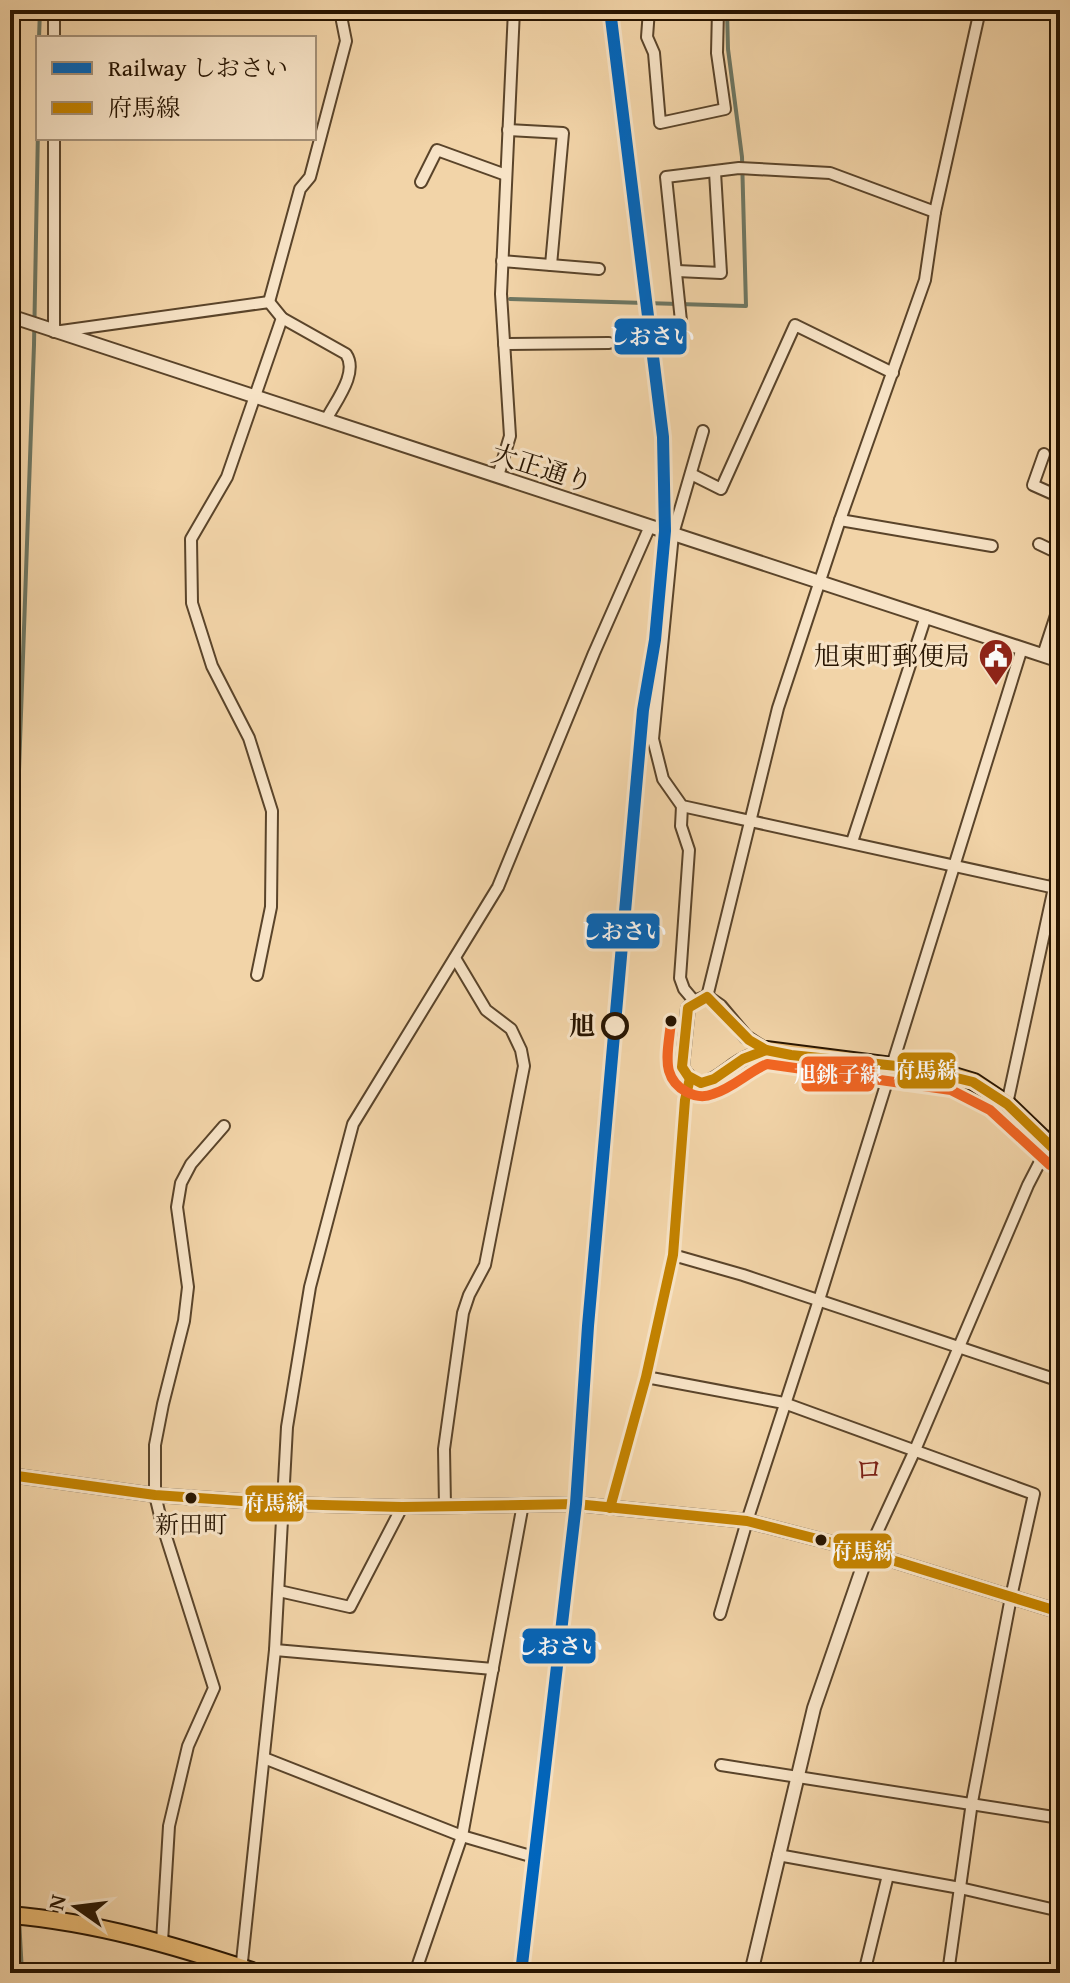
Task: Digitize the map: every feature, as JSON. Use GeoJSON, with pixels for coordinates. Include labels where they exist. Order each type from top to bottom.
{"type":"FeatureCollection","features":[{"type":"Feature","properties":{"kind":"main road"},"geometry":{"type":"LineString","coordinates":[[766,1050],[892,1066],[974,1082],[1007,1104],[1055,1150]]}},
{"type":"Feature","properties":{"kind":"main road"},"geometry":{"type":"LineString","coordinates":[[18,1916],[90,1925],[162,1942],[258,1973]]}},
{"type":"Feature","properties":{"kind":"street"},"geometry":{"type":"LineString","coordinates":[[54,10],[54,36]]}},
{"type":"Feature","properties":{"kind":"street"},"geometry":{"type":"LineString","coordinates":[[269,302],[300,189],[310,177],[346,41],[342,10]]}},
{"type":"Feature","properties":{"kind":"street"},"geometry":{"type":"LineString","coordinates":[[498,476],[510,436],[501,294],[514,10]]}},
{"type":"Feature","properties":{"kind":"street"},"geometry":{"type":"LineString","coordinates":[[649,10],[647,37],[654,53],[660,123],[725,109],[717,53],[718,10]]}},
{"type":"Feature","properties":{"kind":"street"},"geometry":{"type":"LineString","coordinates":[[766,1050],[737,1062],[713,1081],[704,1083],[690,1078],[682,1067],[688,1008],[701,999],[778,708],[840,520],[925,280],[935,212],[980,10]]}},
{"type":"Feature","properties":{"kind":"street"},"geometry":{"type":"LineString","coordinates":[[508,130],[563,133],[551,265]]}},
{"type":"Feature","properties":{"kind":"street"},"geometry":{"type":"LineString","coordinates":[[54,140],[54,332],[269,302]]}},
{"type":"Feature","properties":{"kind":"street"},"geometry":{"type":"LineString","coordinates":[[421,182],[437,150],[506,175]]}},
{"type":"Feature","properties":{"kind":"street"},"geometry":{"type":"LineString","coordinates":[[681,321],[666,177],[739,168],[830,173],[935,212]]}},
{"type":"Feature","properties":{"kind":"street"},"geometry":{"type":"LineString","coordinates":[[677,271],[721,273],[715,172]]}},
{"type":"Feature","properties":{"kind":"street"},"geometry":{"type":"LineString","coordinates":[[502,261],[599,269]]}},
{"type":"Feature","properties":{"kind":"street"},"geometry":{"type":"LineString","coordinates":[[269,302],[282,318],[346,354],[350,360],[351,371],[326,420]]}},
{"type":"Feature","properties":{"kind":"street","name":"大正通り"},"geometry":{"type":"LineString","coordinates":[[10,316],[1060,661]]}},
{"type":"Feature","properties":{"kind":"street"},"geometry":{"type":"LineString","coordinates":[[257,975],[271,907],[272,811],[249,738],[212,666],[192,603],[191,539],[227,477],[282,318]]}},
{"type":"Feature","properties":{"kind":"street"},"geometry":{"type":"LineString","coordinates":[[691,474],[721,489],[795,325],[893,373]]}},
{"type":"Feature","properties":{"kind":"street"},"geometry":{"type":"LineString","coordinates":[[504,344],[609,343]]}},
{"type":"Feature","properties":{"kind":"street"},"geometry":{"type":"LineString","coordinates":[[703,431],[673,534],[653,739],[663,779],[682,806],[681,826],[689,850],[680,978],[684,989],[720,1006],[746,1037],[766,1050]]}},
{"type":"Feature","properties":{"kind":"street"},"geometry":{"type":"LineString","coordinates":[[1044,454],[1033,485],[1060,497]]}},
{"type":"Feature","properties":{"kind":"street"},"geometry":{"type":"LineString","coordinates":[[840,520],[992,546]]}},
{"type":"Feature","properties":{"kind":"street"},"geometry":{"type":"LineString","coordinates":[[241,1970],[275,1650],[287,1427],[310,1287],[353,1124],[498,887],[650,526]]}},
{"type":"Feature","properties":{"kind":"street"},"geometry":{"type":"LineString","coordinates":[[1039,544],[1060,554]]}},
{"type":"Feature","properties":{"kind":"street"},"geometry":{"type":"LineString","coordinates":[[1043,655],[1060,603]]}},
{"type":"Feature","properties":{"kind":"street"},"geometry":{"type":"LineString","coordinates":[[852,842],[926,616]]}},
{"type":"Feature","properties":{"kind":"street"},"geometry":{"type":"LineString","coordinates":[[720,1614],[1022,648]]}},
{"type":"Feature","properties":{"kind":"street"},"geometry":{"type":"LineString","coordinates":[[682,806],[1057,889]]}},
{"type":"Feature","properties":{"kind":"street"},"geometry":{"type":"LineString","coordinates":[[1007,1104],[1057,889],[1060,860]]}},
{"type":"Feature","properties":{"kind":"street"},"geometry":{"type":"LineString","coordinates":[[445,1506],[444,1449],[463,1313],[485,1265],[524,1066],[521,1050],[511,1029],[486,1010],[455,958]]}},
{"type":"Feature","properties":{"kind":"street"},"geometry":{"type":"LineString","coordinates":[[610,1508],[646,1377],[673,1255],[685,1100],[690,1078]]}},
{"type":"Feature","properties":{"kind":"street"},"geometry":{"type":"LineString","coordinates":[[751,1973],[814,1708],[868,1552],[1028,1185],[1055,1150],[1060,1123]]}},
{"type":"Feature","properties":{"kind":"street"},"geometry":{"type":"LineString","coordinates":[[162,1942],[169,1826],[188,1746],[214,1688],[162,1524],[155,1495],[155,1445],[184,1321],[188,1287],[177,1207],[181,1183],[191,1164],[224,1126]]}},
{"type":"Feature","properties":{"kind":"street"},"geometry":{"type":"LineString","coordinates":[[673,1255],[819,1300],[1060,1381]]}},
{"type":"Feature","properties":{"kind":"street"},"geometry":{"type":"LineString","coordinates":[[646,1377],[784,1403],[1034,1494],[972,1802],[948,1973]]}},
{"type":"Feature","properties":{"kind":"street"},"geometry":{"type":"LineString","coordinates":[[10,1475],[155,1495],[283,1504],[402,1507],[576,1504],[747,1521],[868,1552],[1060,1612]]}},
{"type":"Feature","properties":{"kind":"street"},"geometry":{"type":"LineString","coordinates":[[415,1973],[462,1836],[523,1504]]}},
{"type":"Feature","properties":{"kind":"street"},"geometry":{"type":"LineString","coordinates":[[279,1591],[350,1607],[402,1507]]}},
{"type":"Feature","properties":{"kind":"street"},"geometry":{"type":"LineString","coordinates":[[275,1650],[493,1669]]}},
{"type":"Feature","properties":{"kind":"street"},"geometry":{"type":"LineString","coordinates":[[264,1758],[462,1836],[527,1855]]}},
{"type":"Feature","properties":{"kind":"street"},"geometry":{"type":"LineString","coordinates":[[721,1765],[1060,1818]]}},
{"type":"Feature","properties":{"kind":"street"},"geometry":{"type":"LineString","coordinates":[[778,1855],[960,1888],[1060,1911]]}},
{"type":"Feature","properties":{"kind":"street"},"geometry":{"type":"LineString","coordinates":[[864,1973],[888,1875]]}},
{"type":"Feature","properties":{"kind":"waterway"},"geometry":{"type":"LineString","coordinates":[[39,36],[40,10]]}},
{"type":"Feature","properties":{"kind":"waterway"},"geometry":{"type":"LineString","coordinates":[[510,299],[746,306],[742,157],[728,49],[727,10]]}},
{"type":"Feature","properties":{"kind":"waterway"},"geometry":{"type":"LineString","coordinates":[[10,1026],[34,345],[38,140]]}},
{"type":"Feature","properties":{"kind":"waterway"},"geometry":{"type":"LineString","coordinates":[[10,1761],[18,1910]]}},
{"type":"Feature","properties":{"kind":"waterway"},"geometry":{"type":"LineString","coordinates":[[19,1919],[22,1973]]}},
{"type":"Feature","properties":{"kind":"rail line","name":"しおさい"},"geometry":{"type":"LineString","coordinates":[[521,1973],[576,1504],[588,1326],[643,710],[655,640],[665,531],[663,437],[610,10]]}},
{"type":"Feature","properties":{"kind":"transit line","name":"府馬線"},"geometry":{"type":"LineString","coordinates":[[707,997],[749,1040],[766,1050],[701,1083],[688,1076],[682,1067],[688,1008],[707,997]]}},
{"type":"Feature","properties":{"kind":"transit line","name":"旭銚子線"},"geometry":{"type":"LineString","coordinates":[[671,1021],[669,1071],[676,1083],[693,1095],[706,1096],[720,1091],[767,1064],[951,1090],[990,1110],[1050,1165]]}},
{"type":"Feature","properties":{"kind":"transit line","name":"府馬線"},"geometry":{"type":"LineString","coordinates":[[766,1050],[916,1068],[973,1082],[1007,1104],[1060,1155]]}},
{"type":"Feature","properties":{"kind":"transit line","name":"府馬線"},"geometry":{"type":"LineString","coordinates":[[610,1508],[646,1377],[673,1255],[685,1100],[690,1078]]}},
{"type":"Feature","properties":{"kind":"transit line","name":"府馬線"},"geometry":{"type":"LineString","coordinates":[[10,1475],[155,1495],[283,1504],[402,1507],[576,1504],[747,1521],[856,1549],[1060,1612]]}},
{"type":"Feature","properties":{"kind":"place","name":"旭東町郵便局"},"geometry":{"type":"Point","coordinates":[996,687]}},
{"type":"Feature","properties":{"kind":"place","name":"旭"},"geometry":{"type":"Point","coordinates":[615,1026]}},
{"type":"Feature","properties":{"kind":"place","name":"新田町"},"geometry":{"type":"Point","coordinates":[191,1498]}},
{"type":"Feature","properties":{"kind":"district","name":"ロ"},"geometry":{"type":"Point","coordinates":[869,1470]}}]}
